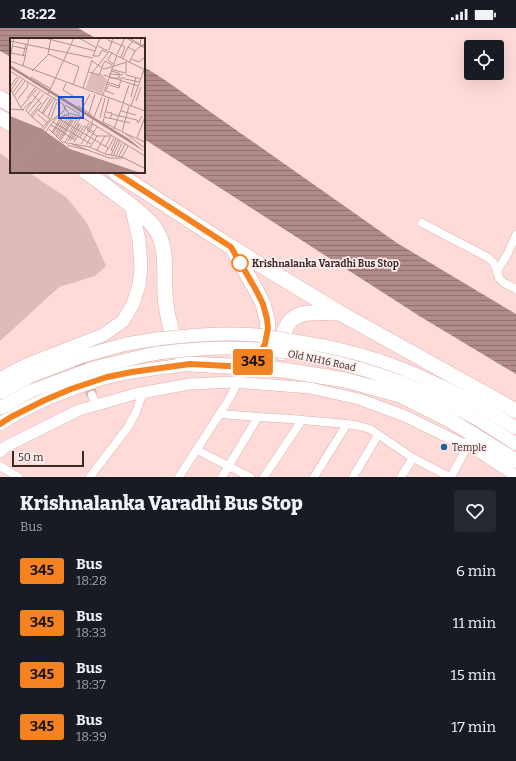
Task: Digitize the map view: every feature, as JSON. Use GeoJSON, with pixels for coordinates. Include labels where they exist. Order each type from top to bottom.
{"type":"FeatureCollection","features":[{"type":"Feature","properties":{"kind":"highway"},"geometry":{"type":"LineString","coordinates":[[0,98],[10,104]]}},
{"type":"Feature","properties":{"kind":"highway"},"geometry":{"type":"LineString","coordinates":[[0,117],[10,123]]}},
{"type":"Feature","properties":{"kind":"highway"},"geometry":{"type":"LineString","coordinates":[[87,173],[131,205],[148,220],[162,242],[165,257],[165,293],[169,322],[182,356],[190,364],[283,370],[345,380],[400,396],[450,420],[516,462]]}},
{"type":"Feature","properties":{"kind":"highway"},"geometry":{"type":"LineString","coordinates":[[117,173],[231,247],[340,313],[516,411]]}},
{"type":"Feature","properties":{"kind":"highway"},"geometry":{"type":"LineString","coordinates":[[148,220],[164,203]]}},
{"type":"Feature","properties":{"kind":"highway"},"geometry":{"type":"LineString","coordinates":[[231,247],[256,290],[263,304],[267,319],[268,328],[265,344],[257,358],[247,367]]}},
{"type":"Feature","properties":{"kind":"highway"},"geometry":{"type":"LineString","coordinates":[[283,370],[281,358],[284,334],[287,324],[293,318],[308,313],[340,313]]}},
{"type":"Feature","properties":{"kind":"main road"},"geometry":{"type":"LineString","coordinates":[[0,378],[26,365],[103,335],[123,321],[133,304],[139,285],[141,266],[139,240],[131,205]]}},
{"type":"Feature","properties":{"kind":"main road","name":"Old NH16 Road"},"geometry":{"type":"LineString","coordinates":[[0,392],[31,376],[83,356],[126,344],[192,334],[256,335],[289,346],[317,358],[377,374],[419,390],[450,404],[516,444]]}},
{"type":"Feature","properties":{"kind":"main road","name":"Old NH16 Road"},"geometry":{"type":"LineString","coordinates":[[0,408],[31,391],[93,368],[147,354],[186,349],[252,349],[289,346],[338,349],[403,369],[443,387],[490,412],[516,428]]}},
{"type":"Feature","properties":{"kind":"main road"},"geometry":{"type":"LineString","coordinates":[[0,424],[45,400],[71,389],[107,377],[190,364]]}},
{"type":"Feature","properties":{"kind":"street"},"geometry":{"type":"LineString","coordinates":[[422,223],[487,257],[496,267],[499,278],[504,283],[516,289]]}},
{"type":"Feature","properties":{"kind":"street"},"geometry":{"type":"LineString","coordinates":[[497,271],[508,253],[516,235]]}},
{"type":"Feature","properties":{"kind":"street"},"geometry":{"type":"LineString","coordinates":[[179,477],[220,414],[238,382]]}},
{"type":"Feature","properties":{"kind":"street"},"geometry":{"type":"LineString","coordinates":[[0,452],[5,447],[78,410],[94,400],[189,384],[238,382],[310,388],[359,399],[405,416],[468,445],[516,476]]}},
{"type":"Feature","properties":{"kind":"street"},"geometry":{"type":"LineString","coordinates":[[90,477],[128,427],[136,412],[143,392]]}},
{"type":"Feature","properties":{"kind":"street"},"geometry":{"type":"LineString","coordinates":[[220,414],[347,424],[370,429],[413,458],[451,477],[468,445]]}},
{"type":"Feature","properties":{"kind":"street"},"geometry":{"type":"LineString","coordinates":[[222,477],[258,417]]}},
{"type":"Feature","properties":{"kind":"street"},"geometry":{"type":"LineString","coordinates":[[264,477],[302,420]]}},
{"type":"Feature","properties":{"kind":"street"},"geometry":{"type":"LineString","coordinates":[[314,477],[347,424]]}},
{"type":"Feature","properties":{"kind":"street"},"geometry":{"type":"LineString","coordinates":[[353,477],[378,435]]}},
{"type":"Feature","properties":{"kind":"street"},"geometry":{"type":"LineString","coordinates":[[196,450],[250,477]]}},
{"type":"Feature","properties":{"kind":"street"},"geometry":{"type":"LineString","coordinates":[[400,477],[413,458]]}},
{"type":"Feature","properties":{"kind":"street"},"geometry":{"type":"LineString","coordinates":[[1,470],[18,477]]}},
{"type":"Feature","properties":{"kind":"shaded area"},"geometry":{"type":"Polygon","coordinates":[[[0,28],[78,28],[95,38],[10,38],[10,56],[0,51],[0,28]]]}},
{"type":"Feature","properties":{"kind":"shaded area"},"geometry":{"type":"Polygon","coordinates":[[[145,68],[397,243],[516,314],[516,374],[421,317],[145,140],[145,68]]]}},
{"type":"Feature","properties":{"kind":"shaded area"},"geometry":{"type":"Polygon","coordinates":[[[0,153],[10,160],[10,173],[30,173],[67,198],[87,223],[106,266],[95,276],[59,287],[0,341],[0,153]]]}},
{"type":"Feature","properties":{"kind":"tunnel"},"geometry":{"type":"LineString","coordinates":[[72,340],[92,395]]}},
{"type":"Feature","properties":{"kind":"bus line","name":"345"},"geometry":{"type":"LineString","coordinates":[[0,424],[45,400],[71,389],[107,377],[190,364],[247,367],[257,358],[265,344],[268,328],[263,304],[231,247],[117,173]]}},
{"type":"Feature","properties":{"kind":"place","name":"Krishnalanka Varadhi Bus Stop"},"geometry":{"type":"Point","coordinates":[240,263]}},
{"type":"Feature","properties":{"kind":"place","name":"Temple"},"geometry":{"type":"Point","coordinates":[444,447]}}]}
